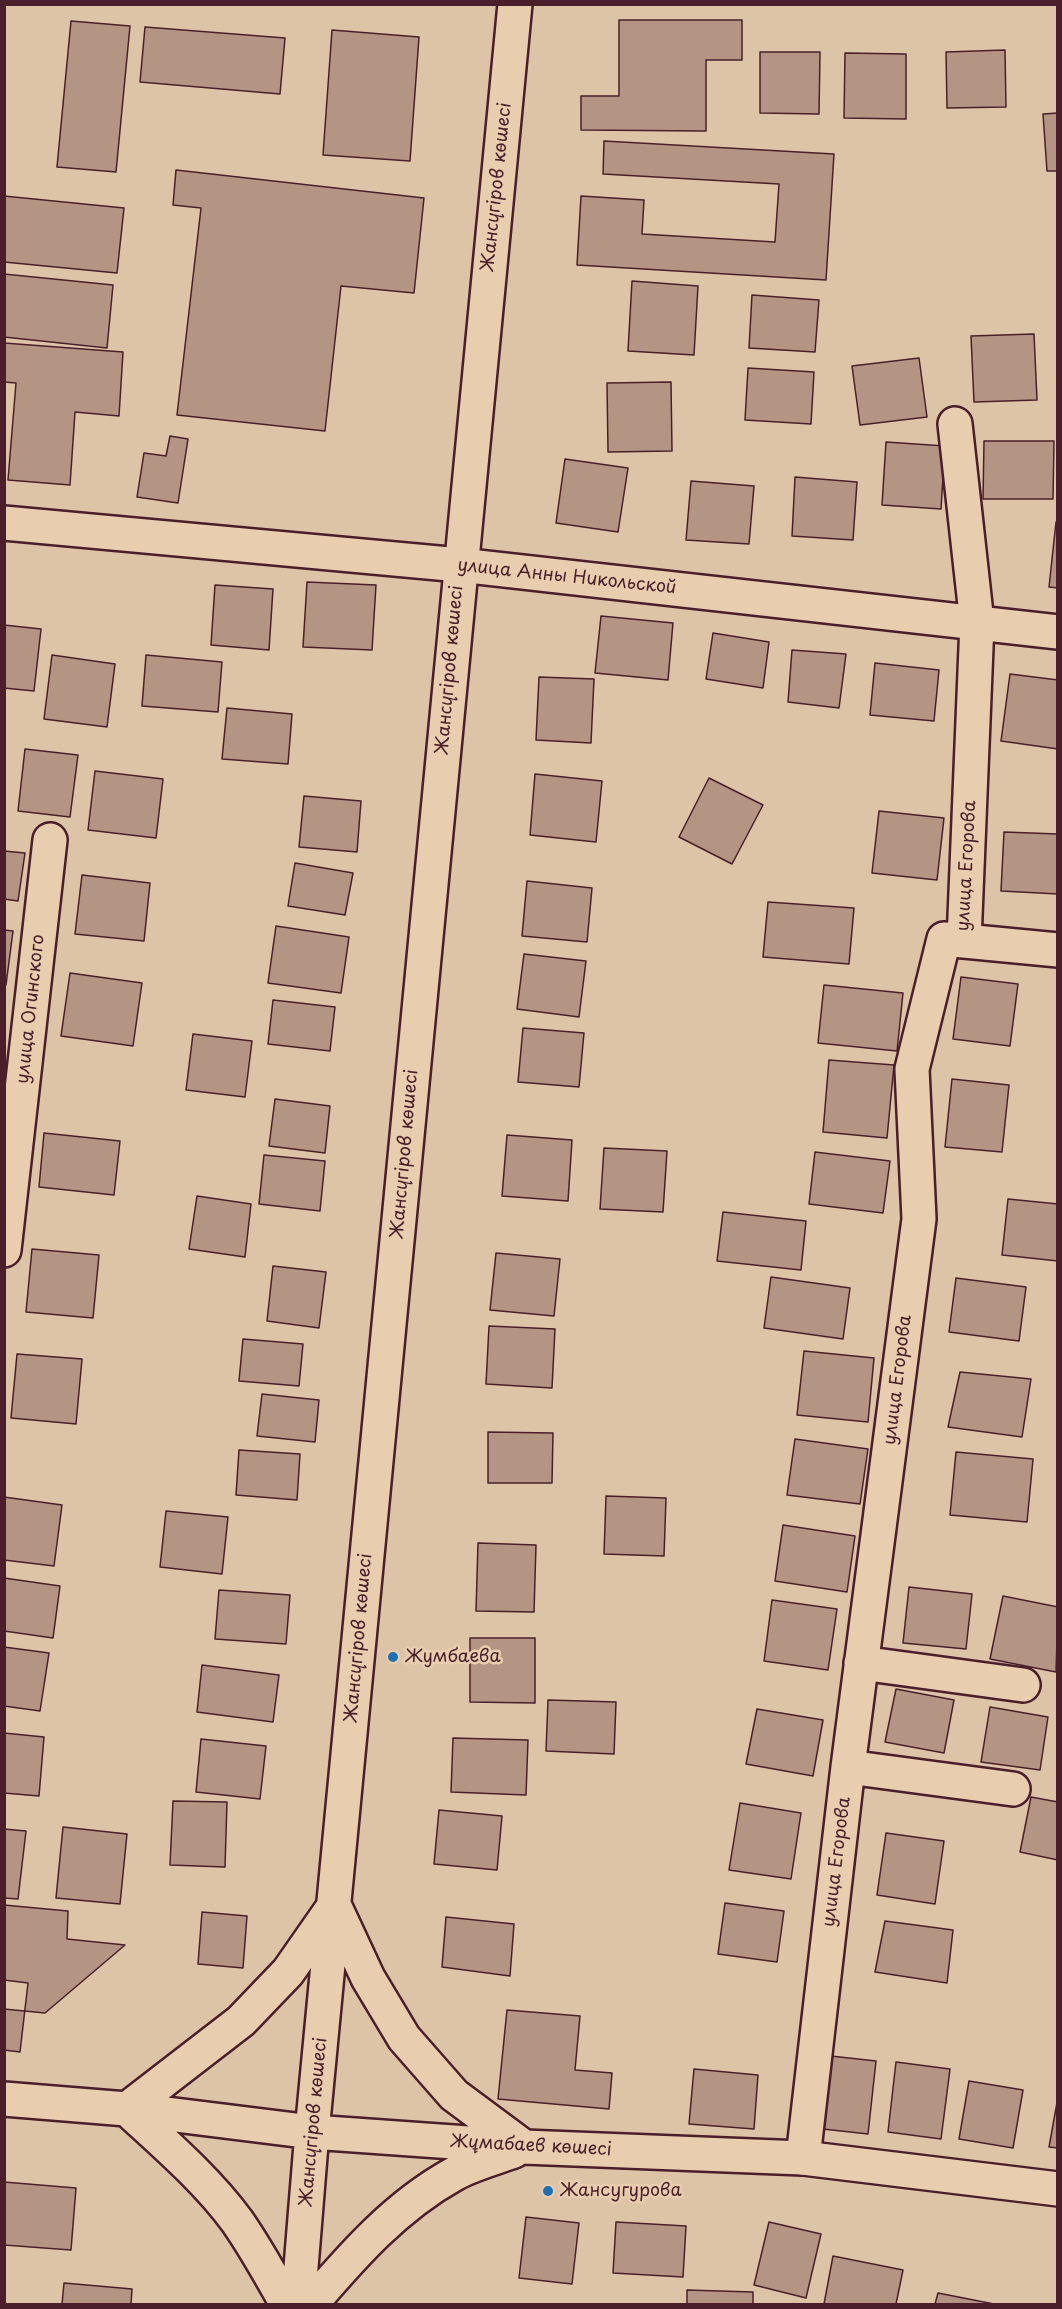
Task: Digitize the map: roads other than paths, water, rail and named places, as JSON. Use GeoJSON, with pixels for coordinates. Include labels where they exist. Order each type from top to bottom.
{"type":"FeatureCollection","features":[{"type":"Feature","properties":{"kind":"main road","name":"Жансүгіров көшесі"},"geometry":{"type":"LineString","coordinates":[[298,2304],[312,2132],[515,4]]}},
{"type":"Feature","properties":{"kind":"main road","name":"улица Егорова"},"geometry":{"type":"LineString","coordinates":[[803,2158],[848,1767],[919,1219],[912,1069],[944,939],[964,940],[977,623],[955,424]]}},
{"type":"Feature","properties":{"kind":"main road","name":"улица Анны Никольской"},"geometry":{"type":"LineString","coordinates":[[4,523],[460,565],[1058,632]]}},
{"type":"Feature","properties":{"kind":"main road","name":"улица Огинского"},"geometry":{"type":"LineString","coordinates":[[4,1250],[13,1096],[50,840]]}},
{"type":"Feature","properties":{"kind":"main road"},"geometry":{"type":"LineString","coordinates":[[964,940],[1058,950]]}},
{"type":"Feature","properties":{"kind":"main road"},"geometry":{"type":"LineString","coordinates":[[861,1663],[1023,1685]]}},
{"type":"Feature","properties":{"kind":"main road"},"geometry":{"type":"LineString","coordinates":[[848,1767],[1013,1789]]}},
{"type":"Feature","properties":{"kind":"main road"},"geometry":{"type":"LineString","coordinates":[[287,2304],[260,2256],[235,2219],[193,2169],[127,2109],[241,2021],[288,1972],[334,1906],[368,1978],[404,2038],[454,2095],[524,2147]]}},
{"type":"Feature","properties":{"kind":"main road","name":"Жұмабаев көшесі"},"geometry":{"type":"LineString","coordinates":[[4,2099],[127,2109],[312,2132],[524,2147],[803,2158],[1058,2189]]}},
{"type":"Feature","properties":{"kind":"main road"},"geometry":{"type":"LineString","coordinates":[[311,2304],[354,2253],[411,2202],[455,2173],[524,2147]]}},
{"type":"Feature","properties":{"kind":"place","name":"Жумбаева"},"geometry":{"type":"Point","coordinates":[393,1657]}},
{"type":"Feature","properties":{"kind":"place","name":"Жансугурова"},"geometry":{"type":"Point","coordinates":[548,2191]}}]}
